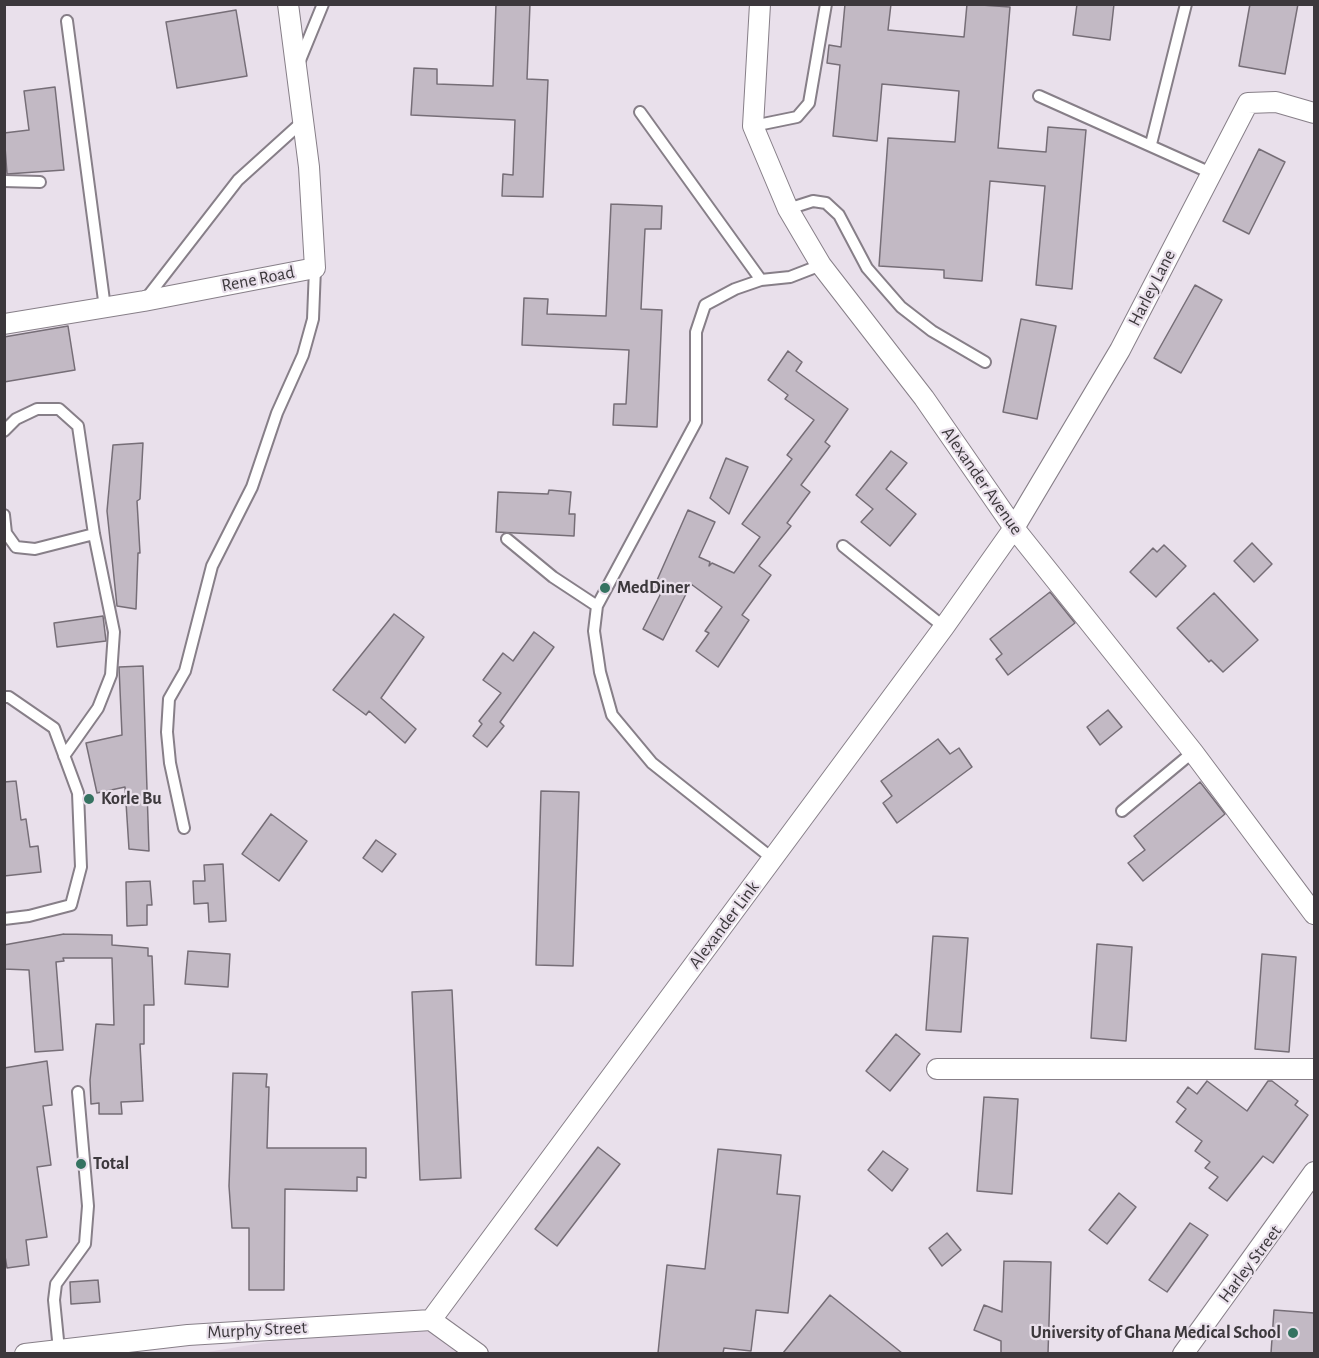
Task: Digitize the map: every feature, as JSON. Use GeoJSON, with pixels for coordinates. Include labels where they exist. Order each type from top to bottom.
{"type":"FeatureCollection","features":[{"type":"Feature","properties":{"kind":"street"},"geometry":{"type":"LineString","coordinates":[[288,4],[295,70]]}},
{"type":"Feature","properties":{"kind":"street","name":"Alexander Avenue"},"geometry":{"type":"LineString","coordinates":[[760,4],[753,126],[788,209],[821,265],[924,398],[1014,528],[1193,752],[1314,914]]}},
{"type":"Feature","properties":{"kind":"street","name":"Rene Road"},"geometry":{"type":"LineString","coordinates":[[4,324],[144,301],[315,268],[309,167],[295,70]]}},
{"type":"Feature","properties":{"kind":"street","name":"Harley Lane"},"geometry":{"type":"LineString","coordinates":[[1014,528],[1120,350],[1248,103],[1276,102],[1314,113]]}},
{"type":"Feature","properties":{"kind":"street","name":"Alexander Link"},"geometry":{"type":"LineString","coordinates":[[432,1320],[944,627],[1014,528]]}},
{"type":"Feature","properties":{"kind":"street"},"geometry":{"type":"LineString","coordinates":[[937,1069],[1314,1069]]}},
{"type":"Feature","properties":{"kind":"street","name":"Harley Street"},"geometry":{"type":"LineString","coordinates":[[1183,1353],[1314,1172]]}},
{"type":"Feature","properties":{"kind":"street"},"geometry":{"type":"LineString","coordinates":[[432,1320],[478,1353]]}},
{"type":"Feature","properties":{"kind":"street","name":"Murphy Street"},"geometry":{"type":"LineString","coordinates":[[25,1353],[188,1335],[432,1320]]}},
{"type":"Feature","properties":{"kind":"lane","name":"Rene Road"},"geometry":{"type":"LineString","coordinates":[[295,70],[323,4]]}},
{"type":"Feature","properties":{"kind":"lane"},"geometry":{"type":"LineString","coordinates":[[753,126],[797,117],[809,103],[826,4]]}},
{"type":"Feature","properties":{"kind":"lane"},"geometry":{"type":"LineString","coordinates":[[1151,144],[1186,4]]}},
{"type":"Feature","properties":{"kind":"lane"},"geometry":{"type":"LineString","coordinates":[[67,21],[105,308]]}},
{"type":"Feature","properties":{"kind":"lane"},"geometry":{"type":"LineString","coordinates":[[1039,96],[1151,144],[1211,173]]}},
{"type":"Feature","properties":{"kind":"lane"},"geometry":{"type":"LineString","coordinates":[[640,112],[761,280]]}},
{"type":"Feature","properties":{"kind":"lane"},"geometry":{"type":"LineString","coordinates":[[144,301],[238,180],[301,123]]}},
{"type":"Feature","properties":{"kind":"lane"},"geometry":{"type":"LineString","coordinates":[[4,181],[40,183]]}},
{"type":"Feature","properties":{"kind":"lane"},"geometry":{"type":"LineString","coordinates":[[788,209],[813,201],[826,203],[839,215],[867,268],[901,308],[932,331],[985,362]]}},
{"type":"Feature","properties":{"kind":"lane"},"geometry":{"type":"LineString","coordinates":[[773,859],[652,763],[612,716],[600,672],[594,631],[597,606],[696,422],[696,333],[705,305],[735,289],[761,280],[790,277],[821,265]]}},
{"type":"Feature","properties":{"kind":"lane"},"geometry":{"type":"LineString","coordinates":[[184,828],[170,763],[167,732],[169,699],[185,671],[212,566],[252,487],[277,413],[303,355],[313,319],[315,268]]}},
{"type":"Feature","properties":{"kind":"lane"},"geometry":{"type":"LineString","coordinates":[[4,431],[16,419],[37,409],[59,409],[78,426],[94,534],[114,632],[111,675],[98,708],[64,756]]}},
{"type":"Feature","properties":{"kind":"lane"},"geometry":{"type":"LineString","coordinates":[[4,515],[6,533],[16,547],[34,549],[94,534]]}},
{"type":"Feature","properties":{"kind":"lane"},"geometry":{"type":"LineString","coordinates":[[507,539],[553,577],[597,606]]}},
{"type":"Feature","properties":{"kind":"lane"},"geometry":{"type":"LineString","coordinates":[[843,546],[944,627]]}},
{"type":"Feature","properties":{"kind":"lane"},"geometry":{"type":"LineString","coordinates":[[4,697],[9,697],[54,729],[78,793],[81,867],[71,904],[29,916],[4,919]]}},
{"type":"Feature","properties":{"kind":"lane"},"geometry":{"type":"LineString","coordinates":[[1122,811],[1193,752]]}},
{"type":"Feature","properties":{"kind":"lane"},"geometry":{"type":"LineString","coordinates":[[59,1350],[54,1300],[56,1284],[85,1244],[88,1206],[78,1092]]}},
{"type":"Feature","properties":{"kind":"shaded area"},"geometry":{"type":"Polygon","coordinates":[[[399,1320],[463,1334],[488,1353],[196,1354],[399,1320]]]}},
{"type":"Feature","properties":{"kind":"building"},"geometry":{"type":"Polygon","coordinates":[[[496,4],[530,4],[527,79],[548,80],[543,197],[502,196],[503,174],[513,175],[515,120],[411,115],[414,68],[437,69],[437,84],[493,86],[496,4]]]}},
{"type":"Feature","properties":{"kind":"building"},"geometry":{"type":"Polygon","coordinates":[[[845,4],[891,4],[888,30],[964,37],[967,4],[1010,7],[998,148],[1046,152],[1048,127],[1086,130],[1072,289],[1036,285],[1045,186],[990,181],[982,281],[944,278],[944,270],[879,266],[888,138],[955,142],[959,91],[882,84],[877,141],[833,136],[840,65],[827,63],[829,45],[841,47],[845,4]]]}},
{"type":"Feature","properties":{"kind":"building"},"geometry":{"type":"Polygon","coordinates":[[[1077,4],[1114,4],[1110,40],[1073,35],[1077,4]]]}},
{"type":"Feature","properties":{"kind":"building"},"geometry":{"type":"Polygon","coordinates":[[[1250,4],[1298,4],[1285,74],[1239,66],[1250,4]]]}},
{"type":"Feature","properties":{"kind":"building"},"geometry":{"type":"Polygon","coordinates":[[[236,10],[247,76],[177,88],[166,22],[236,10]]]}},
{"type":"Feature","properties":{"kind":"building"},"geometry":{"type":"Polygon","coordinates":[[[55,87],[64,170],[7,174],[4,133],[29,130],[24,91],[55,87]]]}},
{"type":"Feature","properties":{"kind":"building"},"geometry":{"type":"Polygon","coordinates":[[[1259,149],[1285,162],[1249,234],[1223,221],[1259,149]]]}},
{"type":"Feature","properties":{"kind":"building"},"geometry":{"type":"Polygon","coordinates":[[[611,204],[662,206],[661,229],[645,229],[641,309],[662,310],[657,427],[613,425],[614,404],[626,404],[629,350],[522,345],[524,298],[548,299],[547,314],[606,316],[611,204]]]}},
{"type":"Feature","properties":{"kind":"building"},"geometry":{"type":"Polygon","coordinates":[[[1195,285],[1222,300],[1181,373],[1154,358],[1195,285]]]}},
{"type":"Feature","properties":{"kind":"building"},"geometry":{"type":"Polygon","coordinates":[[[1021,319],[1056,326],[1037,419],[1003,412],[1021,319]]]}},
{"type":"Feature","properties":{"kind":"building"},"geometry":{"type":"Polygon","coordinates":[[[68,326],[75,370],[4,382],[4,337],[68,326]]]}},
{"type":"Feature","properties":{"kind":"building"},"geometry":{"type":"Polygon","coordinates":[[[788,351],[802,362],[796,371],[848,409],[825,442],[830,446],[801,485],[810,492],[787,523],[791,526],[759,566],[771,575],[742,615],[749,620],[718,667],[696,651],[709,633],[705,631],[722,607],[691,584],[663,640],[643,629],[662,591],[654,587],[688,510],[715,522],[699,557],[710,562],[709,566],[712,563],[734,573],[760,537],[742,524],[792,459],[787,455],[814,420],[785,399],[788,395],[768,380],[788,351]]]}},
{"type":"Feature","properties":{"kind":"building"},"geometry":{"type":"Polygon","coordinates":[[[143,443],[140,499],[137,501],[140,553],[138,553],[136,609],[117,606],[107,511],[113,445],[143,443]]]}},
{"type":"Feature","properties":{"kind":"building"},"geometry":{"type":"Polygon","coordinates":[[[891,451],[907,463],[886,489],[916,514],[890,546],[861,522],[873,509],[856,495],[891,451]]]}},
{"type":"Feature","properties":{"kind":"building"},"geometry":{"type":"Polygon","coordinates":[[[726,458],[748,467],[729,514],[710,498],[726,458]]]}},
{"type":"Feature","properties":{"kind":"building"},"geometry":{"type":"Polygon","coordinates":[[[549,490],[571,492],[569,514],[575,514],[574,536],[496,532],[498,492],[548,494],[549,490]]]}},
{"type":"Feature","properties":{"kind":"building"},"geometry":{"type":"Polygon","coordinates":[[[1252,543],[1272,564],[1254,582],[1234,561],[1252,543]]]}},
{"type":"Feature","properties":{"kind":"building"},"geometry":{"type":"Polygon","coordinates":[[[1164,545],[1186,566],[1156,597],[1130,572],[1153,548],[1157,552],[1164,545]]]}},
{"type":"Feature","properties":{"kind":"building"},"geometry":{"type":"Polygon","coordinates":[[[1050,592],[1075,623],[1008,675],[996,659],[1002,654],[990,639],[1050,592]]]}},
{"type":"Feature","properties":{"kind":"building"},"geometry":{"type":"Polygon","coordinates":[[[1214,593],[1258,640],[1223,672],[1211,660],[1209,662],[1177,628],[1214,593]]]}},
{"type":"Feature","properties":{"kind":"building"},"geometry":{"type":"Polygon","coordinates":[[[394,614],[424,637],[381,698],[416,729],[405,743],[369,711],[366,715],[333,690],[394,614]]]}},
{"type":"Feature","properties":{"kind":"building"},"geometry":{"type":"Polygon","coordinates":[[[103,616],[106,641],[57,647],[54,623],[103,616]]]}},
{"type":"Feature","properties":{"kind":"building"},"geometry":{"type":"Polygon","coordinates":[[[534,632],[554,647],[500,722],[504,726],[487,747],[473,736],[482,724],[479,721],[501,693],[483,680],[503,653],[513,661],[534,632]]]}},
{"type":"Feature","properties":{"kind":"building"},"geometry":{"type":"Polygon","coordinates":[[[143,666],[149,851],[129,849],[125,787],[97,793],[86,743],[122,735],[119,667],[143,666]]]}},
{"type":"Feature","properties":{"kind":"building"},"geometry":{"type":"Polygon","coordinates":[[[1108,710],[1122,727],[1100,745],[1087,727],[1108,710]]]}},
{"type":"Feature","properties":{"kind":"building"},"geometry":{"type":"Polygon","coordinates":[[[938,739],[950,754],[959,748],[972,767],[897,823],[883,803],[892,796],[881,781],[938,739]]]}},
{"type":"Feature","properties":{"kind":"building"},"geometry":{"type":"Polygon","coordinates":[[[16,781],[21,820],[26,819],[30,847],[38,846],[41,872],[4,876],[4,782],[16,781]]]}},
{"type":"Feature","properties":{"kind":"building"},"geometry":{"type":"Polygon","coordinates":[[[1200,782],[1225,814],[1143,881],[1128,863],[1145,850],[1134,836],[1200,782]]]}},
{"type":"Feature","properties":{"kind":"building"},"geometry":{"type":"Polygon","coordinates":[[[541,791],[579,792],[573,966],[536,965],[541,791]]]}},
{"type":"Feature","properties":{"kind":"building"},"geometry":{"type":"Polygon","coordinates":[[[271,814],[307,841],[279,881],[242,854],[271,814]]]}},
{"type":"Feature","properties":{"kind":"building"},"geometry":{"type":"Polygon","coordinates":[[[376,840],[396,854],[382,872],[363,858],[376,840]]]}},
{"type":"Feature","properties":{"kind":"building"},"geometry":{"type":"Polygon","coordinates":[[[223,864],[226,921],[209,922],[208,903],[194,904],[193,881],[205,881],[204,865],[223,864]]]}},
{"type":"Feature","properties":{"kind":"building"},"geometry":{"type":"Polygon","coordinates":[[[150,881],[152,905],[147,905],[147,925],[127,926],[126,882],[150,881]]]}},
{"type":"Feature","properties":{"kind":"building"},"geometry":{"type":"Polygon","coordinates":[[[64,934],[112,935],[112,945],[148,948],[148,956],[152,956],[154,1005],[144,1005],[144,1044],[140,1044],[143,1101],[121,1102],[122,1114],[99,1114],[99,1103],[91,1104],[90,1080],[96,1024],[114,1025],[112,958],[63,958],[64,961],[56,962],[63,1050],[35,1052],[29,970],[4,969],[4,945],[64,934]]]}},
{"type":"Feature","properties":{"kind":"building"},"geometry":{"type":"Polygon","coordinates":[[[933,936],[968,938],[961,1032],[926,1030],[933,936]]]}},
{"type":"Feature","properties":{"kind":"building"},"geometry":{"type":"Polygon","coordinates":[[[1097,944],[1132,947],[1126,1041],[1091,1038],[1097,944]]]}},
{"type":"Feature","properties":{"kind":"building"},"geometry":{"type":"Polygon","coordinates":[[[188,951],[230,954],[228,987],[185,984],[188,951]]]}},
{"type":"Feature","properties":{"kind":"building"},"geometry":{"type":"Polygon","coordinates":[[[1262,954],[1296,957],[1289,1052],[1255,1049],[1262,954]]]}},
{"type":"Feature","properties":{"kind":"building"},"geometry":{"type":"Polygon","coordinates":[[[452,990],[461,1178],[420,1180],[412,992],[452,990]]]}},
{"type":"Feature","properties":{"kind":"building"},"geometry":{"type":"Polygon","coordinates":[[[896,1034],[920,1054],[890,1091],[866,1071],[896,1034]]]}},
{"type":"Feature","properties":{"kind":"building"},"geometry":{"type":"Polygon","coordinates":[[[47,1061],[52,1105],[43,1106],[51,1165],[37,1167],[47,1237],[26,1240],[29,1265],[7,1268],[4,1250],[4,1068],[47,1061]]]}},
{"type":"Feature","properties":{"kind":"building"},"geometry":{"type":"Polygon","coordinates":[[[233,1073],[267,1074],[266,1087],[269,1087],[267,1148],[366,1148],[366,1178],[357,1177],[357,1191],[285,1189],[284,1290],[249,1290],[249,1228],[232,1228],[229,1186],[233,1073]]]}},
{"type":"Feature","properties":{"kind":"building"},"geometry":{"type":"Polygon","coordinates":[[[1207,1081],[1247,1111],[1268,1081],[1272,1081],[1298,1101],[1295,1105],[1308,1115],[1273,1163],[1263,1156],[1227,1201],[1209,1188],[1218,1177],[1205,1168],[1210,1162],[1195,1151],[1202,1141],[1176,1122],[1186,1109],[1177,1102],[1188,1087],[1197,1094],[1207,1081]]]}},
{"type":"Feature","properties":{"kind":"building"},"geometry":{"type":"Polygon","coordinates":[[[984,1097],[1018,1099],[1012,1194],[977,1191],[984,1097]]]}},
{"type":"Feature","properties":{"kind":"building"},"geometry":{"type":"Polygon","coordinates":[[[598,1147],[620,1164],[557,1246],[535,1229],[598,1147]]]}},
{"type":"Feature","properties":{"kind":"building"},"geometry":{"type":"Polygon","coordinates":[[[718,1149],[781,1155],[777,1194],[800,1196],[788,1313],[756,1310],[751,1351],[724,1348],[723,1353],[658,1353],[667,1265],[705,1269],[718,1149]]]}},
{"type":"Feature","properties":{"kind":"building"},"geometry":{"type":"Polygon","coordinates":[[[883,1151],[908,1169],[892,1191],[868,1170],[883,1151]]]}},
{"type":"Feature","properties":{"kind":"building"},"geometry":{"type":"Polygon","coordinates":[[[1119,1193],[1136,1207],[1107,1244],[1089,1230],[1119,1193]]]}},
{"type":"Feature","properties":{"kind":"building"},"geometry":{"type":"Polygon","coordinates":[[[1190,1223],[1208,1235],[1167,1292],[1149,1280],[1190,1223]]]}},
{"type":"Feature","properties":{"kind":"building"},"geometry":{"type":"Polygon","coordinates":[[[947,1233],[961,1250],[942,1266],[929,1248],[947,1233]]]}},
{"type":"Feature","properties":{"kind":"building"},"geometry":{"type":"Polygon","coordinates":[[[1004,1261],[1051,1262],[1048,1353],[1001,1353],[1001,1341],[974,1330],[984,1305],[1002,1312],[1004,1261]]]}},
{"type":"Feature","properties":{"kind":"building"},"geometry":{"type":"Polygon","coordinates":[[[98,1280],[100,1302],[71,1304],[70,1282],[98,1280]]]}},
{"type":"Feature","properties":{"kind":"building"},"geometry":{"type":"Polygon","coordinates":[[[830,1295],[902,1353],[783,1353],[830,1295]]]}},
{"type":"Feature","properties":{"kind":"building","name":"University of Ghana Medical School"},"geometry":{"type":"Polygon","coordinates":[[[1274,1310],[1314,1313],[1314,1353],[1271,1353],[1274,1310]]]}},
{"type":"Feature","properties":{"kind":"place","name":"MedDiner"},"geometry":{"type":"Point","coordinates":[605,588]}},
{"type":"Feature","properties":{"kind":"place","name":"Korle Bu"},"geometry":{"type":"Point","coordinates":[89,799]}},
{"type":"Feature","properties":{"kind":"place","name":"Total"},"geometry":{"type":"Point","coordinates":[81,1164]}},
{"type":"Feature","properties":{"kind":"place","name":"University of Ghana Medical School"},"geometry":{"type":"Point","coordinates":[1293,1333]}}]}
